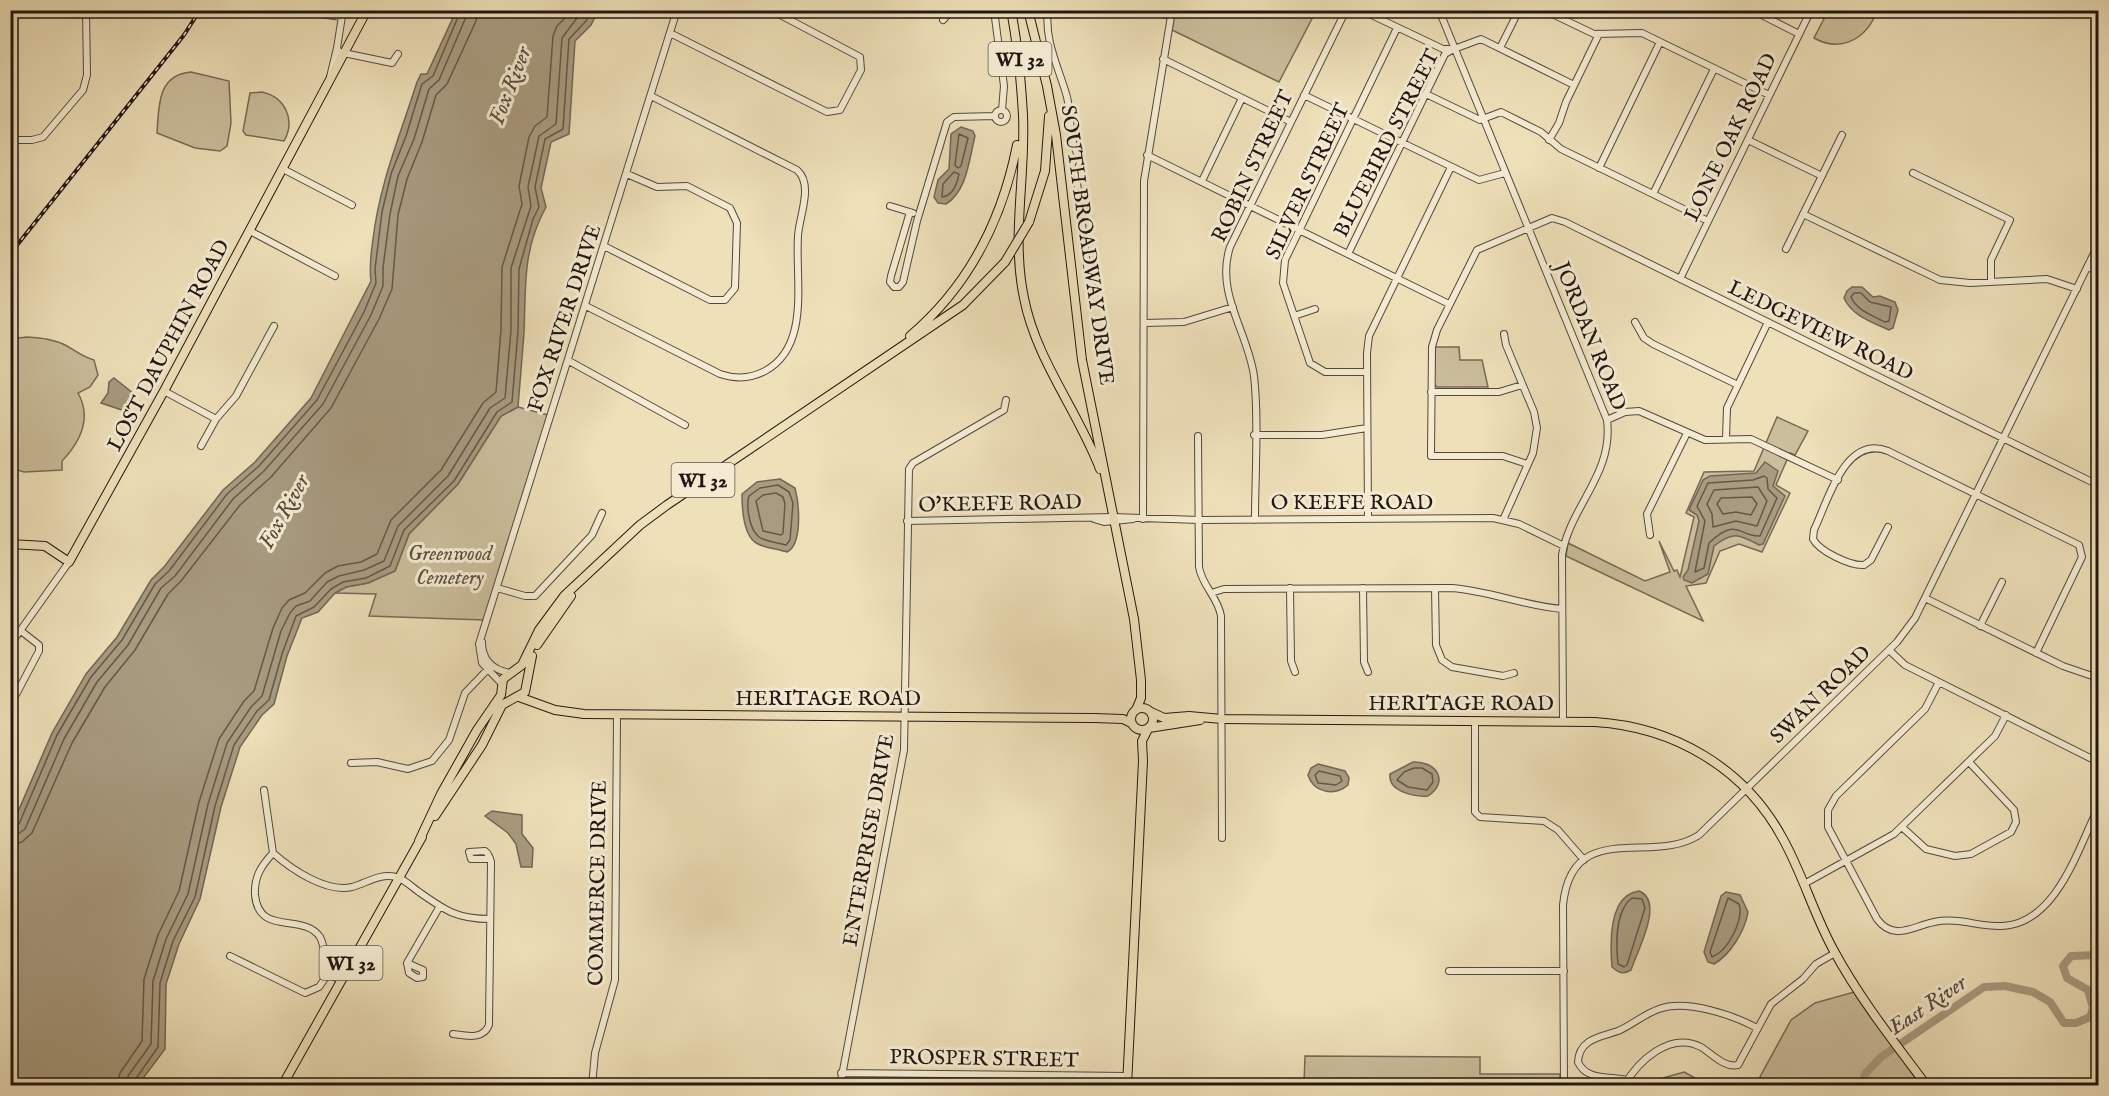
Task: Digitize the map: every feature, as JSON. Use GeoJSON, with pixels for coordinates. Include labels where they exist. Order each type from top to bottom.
{"type":"FeatureCollection","features":[{"type":"Feature","properties":{"kind":"main road","name":"LOST DAUPHIN ROAD"},"geometry":{"type":"LineString","coordinates":[[69,562],[164,391],[330,81],[340,51],[367,10]]}},
{"type":"Feature","properties":{"kind":"main road","name":"SOUTH BROADWAY DRIVE"},"geometry":{"type":"LineString","coordinates":[[1011,10],[1020,64],[1022,109],[1019,233],[1024,298],[1037,340],[1091,444],[1107,486]]}},
{"type":"Feature","properties":{"kind":"main road","name":"WI 32"},"geometry":{"type":"LineString","coordinates":[[282,1086],[399,878],[437,801],[477,730],[499,698],[502,686],[522,665],[550,613],[640,525],[963,305],[1005,262],[1029,222],[1043,181],[1047,156],[1049,116],[1044,80],[1028,10]]}},
{"type":"Feature","properties":{"kind":"main road","name":"SOUTH BROADWAY DRIVE"},"geometry":{"type":"LineString","coordinates":[[1044,80],[1056,135],[1078,339],[1134,619],[1141,680],[1141,698],[1135,710]]}},
{"type":"Feature","properties":{"kind":"main road","name":"WI 32"},"geometry":{"type":"LineString","coordinates":[[894,351],[953,292],[983,247],[1011,175],[1022,109]]}},
{"type":"Feature","properties":{"kind":"main road"},"geometry":{"type":"LineString","coordinates":[[10,544],[45,546],[64,551],[82,542]]}},
{"type":"Feature","properties":{"kind":"main road"},"geometry":{"type":"LineString","coordinates":[[45,546],[69,562]]}},
{"type":"Feature","properties":{"kind":"main road","name":"WI 32"},"geometry":{"type":"LineString","coordinates":[[419,841],[482,745],[502,705],[525,692],[529,663],[542,636],[590,573]]}},
{"type":"Feature","properties":{"kind":"main road"},"geometry":{"type":"LineString","coordinates":[[512,673],[522,674],[527,682]]}},
{"type":"Feature","properties":{"kind":"main road","name":"SOUTH BROADWAY DRIVE"},"geometry":{"type":"LineString","coordinates":[[1141,680],[1151,712]]}},
{"type":"Feature","properties":{"kind":"main road","name":"HERITAGE ROAD"},"geometry":{"type":"LineString","coordinates":[[527,682],[533,694],[561,711]]}},
{"type":"Feature","properties":{"kind":"main road"},"geometry":{"type":"LineString","coordinates":[[502,686],[507,695],[517,697]]}},
{"type":"Feature","properties":{"kind":"main road","name":"HERITAGE ROAD"},"geometry":{"type":"LineString","coordinates":[[517,697],[561,711],[617,715],[1094,718],[1123,719],[1132,724]]}},
{"type":"Feature","properties":{"kind":"main road"},"geometry":{"type":"LineString","coordinates":[[1127,1086],[1142,769],[1142,741],[1154,720],[1151,712],[1142,708],[1135,710],[1132,724],[1142,769]]}},
{"type":"Feature","properties":{"kind":"main road","name":"HERITAGE ROAD"},"geometry":{"type":"LineString","coordinates":[[1094,718],[1135,710]]}},
{"type":"Feature","properties":{"kind":"main road","name":"HERITAGE ROAD"},"geometry":{"type":"LineString","coordinates":[[1151,712],[1164,718],[1189,716],[1207,719]]}},
{"type":"Feature","properties":{"kind":"main road","name":"HERITAGE ROAD"},"geometry":{"type":"LineString","coordinates":[[1149,728],[1207,719],[1610,723],[1645,729],[1674,740],[1708,758],[1747,789]]}},
{"type":"Feature","properties":{"kind":"main road"},"geometry":{"type":"LineString","coordinates":[[1132,724],[1140,730],[1149,728]]}},
{"type":"Feature","properties":{"kind":"main road"},"geometry":{"type":"LineString","coordinates":[[1747,789],[1776,826],[1835,953],[1890,1036],[1927,1086]]}},
{"type":"Feature","properties":{"kind":"street"},"geometry":{"type":"LineString","coordinates":[[10,141],[43,137],[83,90],[87,75],[86,10]]}},
{"type":"Feature","properties":{"kind":"street"},"geometry":{"type":"LineString","coordinates":[[288,10],[342,14],[340,40],[344,48],[340,51],[392,63],[398,54]]}},
{"type":"Feature","properties":{"kind":"street","name":"FOX RIVER DRIVE"},"geometry":{"type":"LineString","coordinates":[[502,686],[488,669],[479,652],[482,636],[677,10]]}},
{"type":"Feature","properties":{"kind":"street"},"geometry":{"type":"LineString","coordinates":[[670,33],[827,112],[835,112],[842,108],[861,70],[859,56],[771,10]]}},
{"type":"Feature","properties":{"kind":"street"},"geometry":{"type":"LineString","coordinates":[[943,20],[952,10]]}},
{"type":"Feature","properties":{"kind":"street"},"geometry":{"type":"LineString","coordinates":[[910,212],[890,280],[892,285],[897,287],[903,282],[919,214],[947,122],[954,117],[995,116],[1002,110],[1004,86],[994,10]]}},
{"type":"Feature","properties":{"kind":"street"},"geometry":{"type":"LineString","coordinates":[[1048,10],[1046,26],[1057,71],[1067,97],[1074,152],[1081,160],[1076,174],[1089,282],[1094,287]]}},
{"type":"Feature","properties":{"kind":"street"},"geometry":{"type":"LineString","coordinates":[[1143,519],[1144,189],[1147,154],[1171,13],[1144,10]]}},
{"type":"Feature","properties":{"kind":"street","name":"ROBIN STREET"},"geometry":{"type":"LineString","coordinates":[[1255,519],[1253,371],[1226,280],[1226,264],[1230,247],[1346,10]]}},
{"type":"Feature","properties":{"kind":"street"},"geometry":{"type":"LineString","coordinates":[[1361,10],[1443,49],[1454,49],[1481,39],[1574,85]]}},
{"type":"Feature","properties":{"kind":"street","name":"JORDAN ROAD"},"geometry":{"type":"LineString","coordinates":[[1439,10],[1607,420],[1609,438],[1604,461],[1564,546],[1563,722]]}},
{"type":"Feature","properties":{"kind":"street"},"geometry":{"type":"LineString","coordinates":[[1500,48],[1519,10]]}},
{"type":"Feature","properties":{"kind":"street"},"geometry":{"type":"LineString","coordinates":[[1544,10],[1590,33],[1635,32],[1769,95]]}},
{"type":"Feature","properties":{"kind":"street"},"geometry":{"type":"LineString","coordinates":[[1752,10],[1799,34]]}},
{"type":"Feature","properties":{"kind":"street","name":"LONE OAK ROAD"},"geometry":{"type":"LineString","coordinates":[[1680,279],[1811,10]]}},
{"type":"Feature","properties":{"kind":"street","name":"SILVER STREET"},"geometry":{"type":"LineString","coordinates":[[1367,372],[1325,372],[1314,367],[1308,359],[1282,271],[1299,230],[1397,28]]}},
{"type":"Feature","properties":{"kind":"street"},"geometry":{"type":"LineString","coordinates":[[1549,140],[1599,34]]}},
{"type":"Feature","properties":{"kind":"street"},"geometry":{"type":"LineString","coordinates":[[1599,168],[1660,42]]}},
{"type":"Feature","properties":{"kind":"street","name":"BLUEBIRD STREET"},"geometry":{"type":"LineString","coordinates":[[1348,254],[1445,54],[1454,49]]}},
{"type":"Feature","properties":{"kind":"street"},"geometry":{"type":"LineString","coordinates":[[1163,58],[1291,122]]}},
{"type":"Feature","properties":{"kind":"street"},"geometry":{"type":"LineString","coordinates":[[1653,194],[1714,69]]}},
{"type":"Feature","properties":{"kind":"street"},"geometry":{"type":"LineString","coordinates":[[1426,94],[1480,120],[1501,112],[1540,132],[1549,140],[1599,168],[1708,221]]}},
{"type":"Feature","properties":{"kind":"street"},"geometry":{"type":"LineString","coordinates":[[1304,95],[1482,181],[1505,173]]}},
{"type":"Feature","properties":{"kind":"street"},"geometry":{"type":"LineString","coordinates":[[586,306],[720,374],[743,378],[758,375],[780,359],[794,337],[797,322],[800,220],[806,188],[800,173],[651,96]]}},
{"type":"Feature","properties":{"kind":"street"},"geometry":{"type":"LineString","coordinates":[[1202,181],[1242,98]]}},
{"type":"Feature","properties":{"kind":"street"},"geometry":{"type":"LineString","coordinates":[[995,116],[999,122],[1005,121],[1007,114],[1002,110]]}},
{"type":"Feature","properties":{"kind":"street"},"geometry":{"type":"LineString","coordinates":[[1786,249],[1842,135]]}},
{"type":"Feature","properties":{"kind":"street"},"geometry":{"type":"LineString","coordinates":[[1748,140],[1822,176]]}},
{"type":"Feature","properties":{"kind":"street"},"geometry":{"type":"LineString","coordinates":[[1147,154],[1449,304]]}},
{"type":"Feature","properties":{"kind":"street"},"geometry":{"type":"LineString","coordinates":[[1368,519],[1367,372],[1369,336],[1451,166]]}},
{"type":"Feature","properties":{"kind":"street"},"geometry":{"type":"LineString","coordinates":[[283,169],[352,205]]}},
{"type":"Feature","properties":{"kind":"street"},"geometry":{"type":"LineString","coordinates":[[1913,173],[2010,220],[1991,260],[1991,282]]}},
{"type":"Feature","properties":{"kind":"street"},"geometry":{"type":"LineString","coordinates":[[604,246],[714,301],[725,300],[732,294],[736,274],[737,223],[730,208],[687,186],[657,187],[627,174]]}},
{"type":"Feature","properties":{"kind":"street"},"geometry":{"type":"LineString","coordinates":[[890,206],[919,214]]}},
{"type":"Feature","properties":{"kind":"street"},"geometry":{"type":"LineString","coordinates":[[1803,214],[1940,280],[1960,283],[2048,279],[2077,289]]}},
{"type":"Feature","properties":{"kind":"street","name":"LEDGEVIEW ROAD"},"geometry":{"type":"LineString","coordinates":[[1527,464],[1503,456],[1431,456],[1432,347],[1449,304],[1477,250],[1552,218],[2098,485]]}},
{"type":"Feature","properties":{"kind":"street"},"geometry":{"type":"LineString","coordinates":[[250,231],[335,276]]}},
{"type":"Feature","properties":{"kind":"street","name":"SWAN ROAD"},"geometry":{"type":"LineString","coordinates":[[1584,860],[1609,848],[1666,846],[1687,842],[1705,830],[1906,631],[1925,598],[2098,245]]}},
{"type":"Feature","properties":{"kind":"street"},"geometry":{"type":"LineString","coordinates":[[2088,267],[2098,272]]}},
{"type":"Feature","properties":{"kind":"street"},"geometry":{"type":"LineString","coordinates":[[1144,323],[1184,322],[1233,307]]}},
{"type":"Feature","properties":{"kind":"street"},"geometry":{"type":"LineString","coordinates":[[1294,316],[1315,309]]}},
{"type":"Feature","properties":{"kind":"street"},"geometry":{"type":"LineString","coordinates":[[1635,322],[1644,338],[1653,344],[1738,385]]}},
{"type":"Feature","properties":{"kind":"street"},"geometry":{"type":"LineString","coordinates":[[1726,440],[1725,412],[1768,322]]}},
{"type":"Feature","properties":{"kind":"street"},"geometry":{"type":"LineString","coordinates":[[201,446],[216,419],[236,396],[274,326]]}},
{"type":"Feature","properties":{"kind":"street"},"geometry":{"type":"LineString","coordinates":[[1503,520],[1535,446],[1537,428],[1534,412],[1506,345],[1504,334]]}},
{"type":"Feature","properties":{"kind":"street"},"geometry":{"type":"LineString","coordinates":[[569,361],[685,425]]}},
{"type":"Feature","properties":{"kind":"street"},"geometry":{"type":"LineString","coordinates":[[1431,392],[1499,392],[1522,385]]}},
{"type":"Feature","properties":{"kind":"street"},"geometry":{"type":"LineString","coordinates":[[164,391],[216,419]]}},
{"type":"Feature","properties":{"kind":"street","name":"ENTERPRISE DRIVE"},"geometry":{"type":"LineString","coordinates":[[840,1086],[902,764],[906,717],[908,476],[913,463],[1004,410],[1006,400]]}},
{"type":"Feature","properties":{"kind":"street"},"geometry":{"type":"LineString","coordinates":[[1607,420],[1625,412],[1639,411],[1705,440],[1756,440],[1838,480]]}},
{"type":"Feature","properties":{"kind":"street"},"geometry":{"type":"LineString","coordinates":[[1254,435],[1322,435],[1367,428]]}},
{"type":"Feature","properties":{"kind":"street"},"geometry":{"type":"LineString","coordinates":[[1650,535],[1647,514],[1687,433]]}},
{"type":"Feature","properties":{"kind":"street"},"geometry":{"type":"LineString","coordinates":[[1198,436],[1200,574],[1218,603],[1221,616],[1222,838]]}},
{"type":"Feature","properties":{"kind":"street"},"geometry":{"type":"LineString","coordinates":[[1888,527],[1871,560],[1864,565],[1855,564],[1816,544],[1813,532],[1848,461],[1856,453],[1878,448],[2077,543],[2081,548],[2082,557],[2036,653]]}},
{"type":"Feature","properties":{"kind":"street"},"geometry":{"type":"LineString","coordinates":[[497,588],[525,596],[535,596],[592,535],[602,513]]}},
{"type":"Feature","properties":{"kind":"street","name":"O KEEFE ROAD"},"geometry":{"type":"LineString","coordinates":[[1133,519],[1503,520],[1564,546]]}},
{"type":"Feature","properties":{"kind":"street","name":"O'KEEFE ROAD"},"geometry":{"type":"LineString","coordinates":[[907,520],[1133,519]]}},
{"type":"Feature","properties":{"kind":"street","name":"LOST DAUPHIN ROAD"},"geometry":{"type":"LineString","coordinates":[[10,645],[69,562]]}},
{"type":"Feature","properties":{"kind":"street"},"geometry":{"type":"LineString","coordinates":[[1980,626],[2002,582]]}},
{"type":"Feature","properties":{"kind":"street"},"geometry":{"type":"LineString","coordinates":[[1290,588],[1291,661],[1295,672]]}},
{"type":"Feature","properties":{"kind":"street"},"geometry":{"type":"LineString","coordinates":[[1363,588],[1364,662],[1368,672]]}},
{"type":"Feature","properties":{"kind":"street"},"geometry":{"type":"LineString","coordinates":[[1211,593],[1224,589],[1435,588],[1480,591],[1543,608],[1562,609]]}},
{"type":"Feature","properties":{"kind":"street"},"geometry":{"type":"LineString","coordinates":[[1435,588],[1436,645],[1442,660],[1452,667],[1503,676],[1514,673]]}},
{"type":"Feature","properties":{"kind":"street"},"geometry":{"type":"LineString","coordinates":[[1925,598],[2063,666],[2098,678]]}},
{"type":"Feature","properties":{"kind":"street"},"geometry":{"type":"LineString","coordinates":[[10,706],[39,651],[39,645],[21,631]]}},
{"type":"Feature","properties":{"kind":"street"},"geometry":{"type":"LineString","coordinates":[[482,636],[486,660],[494,668],[512,673]]}},
{"type":"Feature","properties":{"kind":"street"},"geometry":{"type":"LineString","coordinates":[[1889,650],[1902,663],[2098,762]]}},
{"type":"Feature","properties":{"kind":"street"},"geometry":{"type":"LineString","coordinates":[[351,763],[377,762],[401,769],[416,768],[437,757],[449,740],[465,693],[488,669]]}},
{"type":"Feature","properties":{"kind":"street"},"geometry":{"type":"LineString","coordinates":[[1939,682],[1925,709],[1830,805],[1828,827],[1877,919],[1889,930],[1903,932],[1932,922],[1954,920],[1993,926],[2011,925],[2034,917],[2050,902],[2098,808]]}},
{"type":"Feature","properties":{"kind":"street","name":"COMMERCE DRIVE"},"geometry":{"type":"LineString","coordinates":[[592,1086],[595,1053],[615,981],[617,715]]}},
{"type":"Feature","properties":{"kind":"street"},"geometry":{"type":"LineString","coordinates":[[1804,884],[1890,837],[1995,736],[2006,716]]}},
{"type":"Feature","properties":{"kind":"street"},"geometry":{"type":"LineString","coordinates":[[1475,721],[1475,812],[1480,817],[1544,820],[1558,830],[1584,860],[1573,872],[1564,893],[1564,1086]]}},
{"type":"Feature","properties":{"kind":"street"},"geometry":{"type":"LineString","coordinates":[[1902,827],[1926,849],[1960,856],[1971,854],[2011,832],[2016,822],[2012,807],[1968,762]]}},
{"type":"Feature","properties":{"kind":"street"},"geometry":{"type":"LineString","coordinates":[[264,790],[273,853],[316,881],[339,887],[351,887],[386,875],[399,878],[440,906],[465,919],[490,919]]}},
{"type":"Feature","properties":{"kind":"street"},"geometry":{"type":"LineString","coordinates":[[230,956],[305,993],[319,987],[328,974],[320,938],[310,928],[262,916],[257,908],[257,877],[262,865],[273,853]]}},
{"type":"Feature","properties":{"kind":"street"},"geometry":{"type":"LineString","coordinates":[[453,1035],[479,1036],[489,1028],[490,859]]}},
{"type":"Feature","properties":{"kind":"street"},"geometry":{"type":"LineString","coordinates":[[407,963],[440,906]]}},
{"type":"Feature","properties":{"kind":"street"},"geometry":{"type":"LineString","coordinates":[[1756,1028],[1728,1014],[1667,1007],[1619,1030],[1596,1037],[1581,1049],[1578,1062],[1584,1070],[1600,1077],[1625,1083],[1651,1055],[1676,1043],[1696,1045],[1727,1065],[1736,1065],[1744,1056],[1756,1028],[1772,1004],[1803,979],[1816,964],[1835,953]]}},
{"type":"Feature","properties":{"kind":"street"},"geometry":{"type":"LineString","coordinates":[[1449,971],[1564,971]]}},
{"type":"Feature","properties":{"kind":"street"},"geometry":{"type":"LineString","coordinates":[[328,974],[341,980]]}},
{"type":"Feature","properties":{"kind":"street","name":"PROSPER STREET"},"geometry":{"type":"LineString","coordinates":[[841,1073],[1127,1076]]}},
{"type":"Feature","properties":{"kind":"green space"},"geometry":{"type":"Polygon","coordinates":[[[1175,10],[1316,11],[1279,82],[1172,30],[1175,10]]]}},
{"type":"Feature","properties":{"kind":"green space"},"geometry":{"type":"Polygon","coordinates":[[[1828,11],[1862,11],[1875,16],[1870,25],[1857,38],[1841,44],[1832,44],[1814,38],[1828,11]]]}},
{"type":"Feature","properties":{"kind":"green space"},"geometry":{"type":"Polygon","coordinates":[[[191,72],[229,81],[231,123],[227,146],[220,151],[195,148],[157,133],[160,103],[166,86],[180,74],[191,72]]]}},
{"type":"Feature","properties":{"kind":"green space"},"geometry":{"type":"Polygon","coordinates":[[[262,92],[277,99],[286,110],[289,125],[284,141],[246,135],[243,131],[250,93],[262,92]]]}},
{"type":"Feature","properties":{"kind":"green space"},"geometry":{"type":"Polygon","coordinates":[[[27,337],[57,342],[94,360],[98,375],[90,387],[78,393],[82,402],[84,420],[79,438],[62,461],[62,470],[24,472],[11,468],[11,339],[27,337]]]}},
{"type":"Feature","properties":{"kind":"green space"},"geometry":{"type":"Polygon","coordinates":[[[1434,347],[1459,347],[1460,360],[1482,360],[1488,387],[1437,387],[1434,384],[1434,347]]]}},
{"type":"Feature","properties":{"kind":"green space","name":"Greenwood Cemetery"},"geometry":{"type":"Polygon","coordinates":[[[518,407],[548,415],[484,620],[369,616],[376,594],[335,593],[346,587],[368,583],[395,571],[409,534],[458,484],[501,416],[518,407]]]}},
{"type":"Feature","properties":{"kind":"green space"},"geometry":{"type":"Polygon","coordinates":[[[1777,417],[1808,431],[1795,455],[1790,453],[1776,485],[1790,493],[1762,552],[1739,544],[1720,551],[1706,583],[1686,586],[1703,621],[1566,556],[1568,543],[1645,581],[1670,572],[1659,541],[1674,571],[1677,570],[1680,577],[1694,517],[1686,513],[1704,472],[1754,471],[1777,417]]]}},
{"type":"Feature","properties":{"kind":"green space"},"geometry":{"type":"Polygon","coordinates":[[[1854,992],[1921,1085],[1755,1086],[1791,1020],[1815,1003],[1854,992]]]}},
{"type":"Feature","properties":{"kind":"green space"},"geometry":{"type":"Polygon","coordinates":[[[1305,1056],[1480,1057],[1480,1074],[1560,1074],[1560,1079],[1480,1078],[1480,1086],[1304,1085],[1305,1056]]]}},
{"type":"Feature","properties":{"kind":"green space"},"geometry":{"type":"Polygon","coordinates":[[[1684,1072],[1708,1085],[1657,1085],[1659,1079],[1684,1072]]]}},
{"type":"Feature","properties":{"kind":"water","name":"Fox River"},"geometry":{"type":"Polygon","coordinates":[[[456,11],[598,11],[591,25],[575,41],[569,134],[551,142],[541,188],[546,207],[538,223],[529,254],[518,407],[501,416],[458,484],[409,534],[395,571],[368,583],[346,587],[335,593],[318,612],[302,618],[287,656],[274,704],[262,715],[240,747],[221,807],[200,899],[179,944],[166,984],[165,1049],[138,1085],[11,1085],[11,828],[52,733],[86,674],[117,637],[151,580],[164,567],[223,490],[255,462],[311,398],[371,281],[370,270],[376,218],[391,159],[417,82],[421,74],[427,74],[456,11]]]}},
{"type":"Feature","properties":{"kind":"water"},"geometry":{"type":"Polygon","coordinates":[[[961,127],[973,131],[975,136],[966,174],[959,191],[953,198],[946,204],[938,203],[934,197],[938,180],[949,169],[951,134],[961,127]]]}},
{"type":"Feature","properties":{"kind":"water"},"geometry":{"type":"Polygon","coordinates":[[[1852,287],[1862,287],[1873,297],[1880,296],[1895,302],[1898,310],[1893,328],[1889,330],[1863,318],[1852,309],[1844,298],[1852,287]]]}},
{"type":"Feature","properties":{"kind":"water"},"geometry":{"type":"Polygon","coordinates":[[[114,378],[134,394],[135,400],[128,412],[101,403],[108,393],[109,382],[114,378]]]}},
{"type":"Feature","properties":{"kind":"water"},"geometry":{"type":"Polygon","coordinates":[[[1765,462],[1778,471],[1773,486],[1785,496],[1763,544],[1759,545],[1736,536],[1726,538],[1714,546],[1708,574],[1692,583],[1684,580],[1699,521],[1697,515],[1689,510],[1703,480],[1710,476],[1756,473],[1765,462]]]}},
{"type":"Feature","properties":{"kind":"water"},"geometry":{"type":"Polygon","coordinates":[[[780,479],[795,488],[798,503],[796,541],[787,552],[758,544],[753,540],[746,529],[742,507],[742,494],[757,482],[780,479]]]}},
{"type":"Feature","properties":{"kind":"water"},"geometry":{"type":"Polygon","coordinates":[[[1413,762],[1428,765],[1437,773],[1438,784],[1428,796],[1416,796],[1403,792],[1393,785],[1390,774],[1413,762]]]}},
{"type":"Feature","properties":{"kind":"water"},"geometry":{"type":"Polygon","coordinates":[[[1318,764],[1345,771],[1349,778],[1348,785],[1331,792],[1319,789],[1308,775],[1311,768],[1318,764]]]}},
{"type":"Feature","properties":{"kind":"water"},"geometry":{"type":"Polygon","coordinates":[[[492,811],[522,815],[522,834],[533,848],[532,867],[521,867],[516,844],[508,833],[485,816],[492,811]]]}},
{"type":"Feature","properties":{"kind":"water"},"geometry":{"type":"Polygon","coordinates":[[[1639,891],[1646,896],[1650,905],[1647,927],[1631,970],[1621,973],[1612,967],[1613,921],[1621,901],[1629,894],[1639,891]]]}},
{"type":"Feature","properties":{"kind":"water"},"geometry":{"type":"Polygon","coordinates":[[[1726,892],[1740,895],[1748,912],[1744,927],[1736,942],[1726,955],[1714,964],[1708,962],[1704,952],[1721,896],[1726,892]]]}},
{"type":"Feature","properties":{"kind":"waterway","name":"East River"},"geometry":{"type":"LineString","coordinates":[[1861,1086],[1865,1074],[1881,1057],[1984,987],[2005,986],[2033,992],[2050,1002],[2064,1023],[2076,1023],[2090,1017],[2093,1008],[2088,990],[2067,978],[2063,966],[2071,956],[2098,955]]}},
{"type":"Feature","properties":{"kind":"railway"},"geometry":{"type":"LineString","coordinates":[[10,254],[184,35],[200,10]]}}]}
